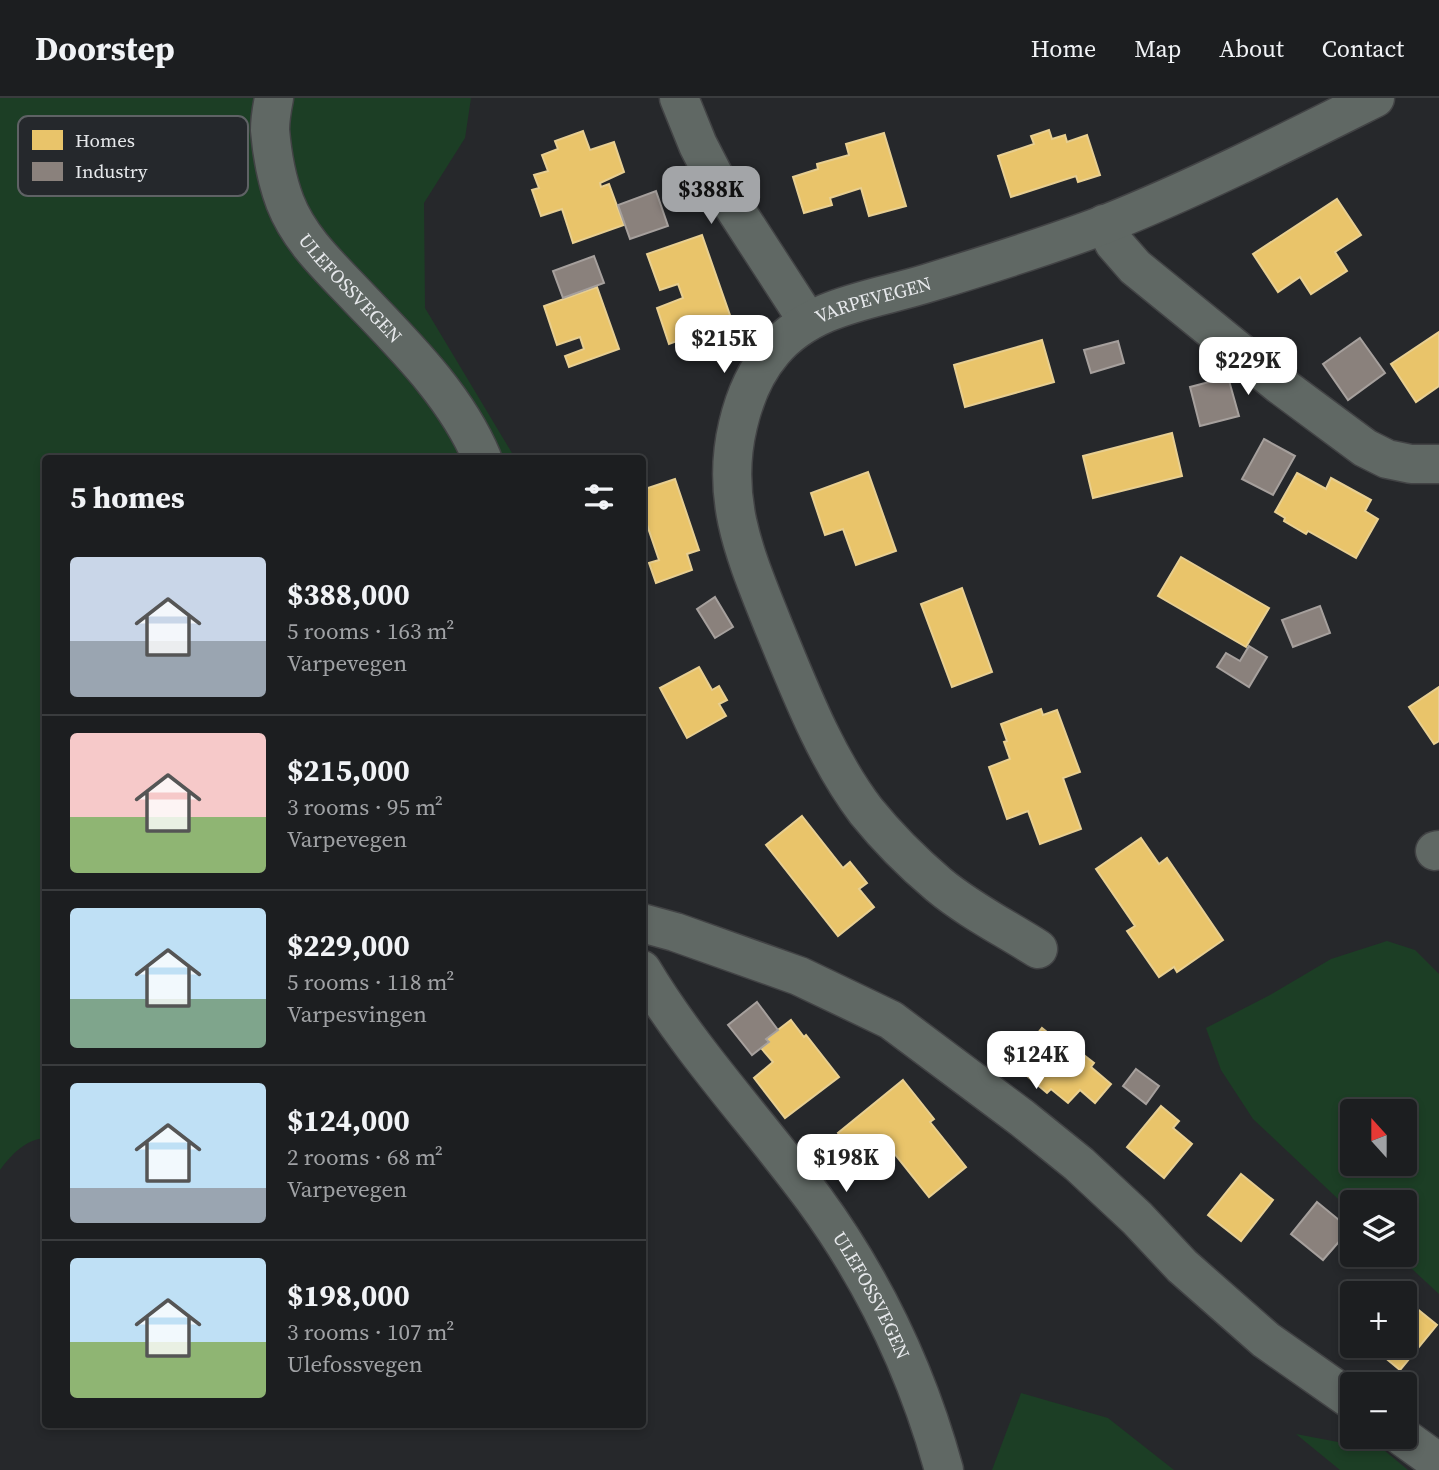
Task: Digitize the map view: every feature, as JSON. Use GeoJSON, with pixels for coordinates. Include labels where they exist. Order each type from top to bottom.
{"type":"FeatureCollection","features":[{"type":"Feature","properties":{"kind":"street","name":"ULEFOSSVEGEN"},"geometry":{"type":"LineString","coordinates":[[274,98],[270,128],[276,166],[285,202],[299,229],[323,262],[434,381],[460,417],[480,455]]}},
{"type":"Feature","properties":{"kind":"street"},"geometry":{"type":"LineString","coordinates":[[679,98],[715,178],[807,320]]}},
{"type":"Feature","properties":{"kind":"street","name":"VARPEVEGEN"},"geometry":{"type":"LineString","coordinates":[[1038,949],[939,885],[895,843],[866,810],[828,746],[795,679],[746,558],[731,489],[733,448],[742,407],[771,352],[807,320],[833,310],[927,284],[1104,224],[1192,186],[1376,98]]}},
{"type":"Feature","properties":{"kind":"street"},"geometry":{"type":"LineString","coordinates":[[1104,224],[1114,243],[1135,267],[1280,385],[1365,448],[1387,459],[1411,464],[1439,464]]}},
{"type":"Feature","properties":{"kind":"street"},"geometry":{"type":"LineString","coordinates":[[646,924],[799,976],[891,1020],[1023,1118],[1079,1164],[1137,1218],[1182,1266],[1256,1332],[1340,1392]]}},
{"type":"Feature","properties":{"kind":"street","name":"ULEFOSSVEGEN"},"geometry":{"type":"LineString","coordinates":[[646,976],[693,1043],[814,1199],[846,1246],[879,1303],[908,1363],[944,1470]]}},
{"type":"Feature","properties":{"kind":"street"},"geometry":{"type":"LineString","coordinates":[[1417,1447],[1439,1463]]}},
{"type":"Feature","properties":{"kind":"green space"},"geometry":{"type":"Polygon","coordinates":[[[0,98],[471,98],[465,138],[424,203],[425,308],[513,455],[42,455],[42,1138],[20,1149],[0,1170],[0,98]]]}},
{"type":"Feature","properties":{"kind":"green space"},"geometry":{"type":"Polygon","coordinates":[[[1387,941],[1415,950],[1439,974],[1439,1294],[1410,1267],[1417,1267],[1417,1190],[1340,1190],[1340,1201],[1253,1119],[1221,1070],[1206,1028],[1331,959],[1387,941]]]}},
{"type":"Feature","properties":{"kind":"green space"},"geometry":{"type":"Polygon","coordinates":[[[1021,1393],[1108,1418],[1174,1470],[992,1470],[1021,1393]]]}},
{"type":"Feature","properties":{"kind":"green space"},"geometry":{"type":"Polygon","coordinates":[[[1296,1434],[1340,1442],[1340,1449],[1385,1451],[1408,1470],[1340,1470],[1296,1434]]]}},
{"type":"Feature","properties":{"kind":"building: Homes"},"geometry":{"type":"Polygon","coordinates":[[[1049,130],[1052,139],[1065,135],[1067,142],[1087,135],[1100,175],[1078,182],[1076,176],[1011,197],[998,156],[1034,144],[1031,136],[1049,130]]]}},
{"type":"Feature","properties":{"kind":"building: Homes"},"geometry":{"type":"Polygon","coordinates":[[[583,131],[590,150],[614,142],[624,172],[600,183],[601,187],[609,184],[624,225],[573,243],[562,209],[541,216],[532,190],[539,188],[534,175],[548,171],[542,155],[558,149],[555,141],[583,131]]]}},
{"type":"Feature","properties":{"kind":"building: Homes"},"geometry":{"type":"Polygon","coordinates":[[[884,133],[906,206],[869,216],[861,188],[830,198],[832,205],[804,213],[793,177],[818,169],[817,164],[849,155],[846,144],[884,133]]]}},
{"type":"Feature","properties":{"kind":"building: Homes"},"geometry":{"type":"Polygon","coordinates":[[[1337,199],[1361,235],[1335,252],[1347,271],[1311,294],[1300,277],[1278,292],[1253,254],[1337,199]]]}},
{"type":"Feature","properties":{"kind":"building: Homes"},"geometry":{"type":"Polygon","coordinates":[[[702,235],[732,321],[669,344],[657,308],[683,298],[678,284],[660,290],[647,254],[702,235]]]}},
{"type":"Feature","properties":{"kind":"building: Homes"},"geometry":{"type":"Polygon","coordinates":[[[597,287],[619,349],[569,367],[565,356],[584,349],[580,337],[557,345],[544,306],[597,287]]]}},
{"type":"Feature","properties":{"kind":"building: Homes"},"geometry":{"type":"Polygon","coordinates":[[[1439,332],[1439,386],[1416,402],[1391,364],[1439,332]]]}},
{"type":"Feature","properties":{"kind":"building: Homes"},"geometry":{"type":"Polygon","coordinates":[[[1042,340],[1054,382],[965,407],[954,365],[1042,340]]]}},
{"type":"Feature","properties":{"kind":"building: Homes"},"geometry":{"type":"Polygon","coordinates":[[[1172,433],[1182,476],[1093,498],[1083,456],[1172,433]]]}},
{"type":"Feature","properties":{"kind":"building: Homes"},"geometry":{"type":"Polygon","coordinates":[[[868,472],[896,551],[856,565],[843,529],[825,535],[811,493],[868,472]]]}},
{"type":"Feature","properties":{"kind":"building: Homes"},"geometry":{"type":"Polygon","coordinates":[[[1297,473],[1326,489],[1331,478],[1371,500],[1365,511],[1378,519],[1356,558],[1308,531],[1306,534],[1284,521],[1285,518],[1275,512],[1297,473]]]}},
{"type":"Feature","properties":{"kind":"building: Homes"},"geometry":{"type":"Polygon","coordinates":[[[675,479],[699,550],[687,554],[692,570],[656,583],[649,563],[659,560],[646,525],[646,489],[675,479]]]}},
{"type":"Feature","properties":{"kind":"building: Homes"},"geometry":{"type":"Polygon","coordinates":[[[1181,557],[1269,608],[1246,647],[1158,596],[1181,557]]]}},
{"type":"Feature","properties":{"kind":"building: Homes"},"geometry":{"type":"Polygon","coordinates":[[[962,588],[992,672],[952,687],[921,604],[962,588]]]}},
{"type":"Feature","properties":{"kind":"building: Homes"},"geometry":{"type":"Polygon","coordinates":[[[699,667],[712,690],[719,686],[727,700],[719,704],[726,716],[687,738],[660,688],[699,667]]]}},
{"type":"Feature","properties":{"kind":"building: Homes"},"geometry":{"type":"Polygon","coordinates":[[[1439,687],[1439,741],[1434,744],[1409,707],[1439,687]]]}},
{"type":"Feature","properties":{"kind":"building: Homes"},"geometry":{"type":"Polygon","coordinates":[[[1041,709],[1043,715],[1057,710],[1080,772],[1063,778],[1081,829],[1040,844],[1028,811],[1007,819],[989,767],[1010,759],[1001,724],[1041,709]]]}},
{"type":"Feature","properties":{"kind":"building: Homes"},"geometry":{"type":"Polygon","coordinates":[[[802,816],[843,868],[850,862],[867,883],[859,889],[874,907],[838,936],[766,845],[802,816]]]}},
{"type":"Feature","properties":{"kind":"building: Homes"},"geometry":{"type":"Polygon","coordinates":[[[1141,838],[1159,864],[1167,858],[1223,940],[1177,972],[1174,967],[1159,977],[1127,931],[1135,926],[1096,869],[1141,838]]]}},
{"type":"Feature","properties":{"kind":"building: Homes"},"geometry":{"type":"Polygon","coordinates":[[[791,1020],[839,1077],[785,1118],[754,1078],[773,1062],[761,1048],[769,1042],[766,1039],[791,1020]]]}},
{"type":"Feature","properties":{"kind":"building: Homes"},"geometry":{"type":"Polygon","coordinates":[[[1042,1028],[1082,1060],[1085,1056],[1094,1063],[1091,1067],[1111,1084],[1095,1103],[1080,1090],[1068,1103],[1051,1089],[1047,1093],[1026,1075],[1029,1071],[1016,1060],[1042,1028]]]}},
{"type":"Feature","properties":{"kind":"building: Homes"},"geometry":{"type":"Polygon","coordinates":[[[903,1080],[934,1119],[930,1122],[966,1167],[929,1197],[893,1152],[869,1171],[838,1133],[903,1080]]]}},
{"type":"Feature","properties":{"kind":"building: Homes"},"geometry":{"type":"Polygon","coordinates":[[[1161,1106],[1179,1121],[1173,1128],[1192,1144],[1164,1178],[1127,1147],[1161,1106]]]}},
{"type":"Feature","properties":{"kind":"building: Homes"},"geometry":{"type":"Polygon","coordinates":[[[1241,1174],[1273,1200],[1241,1241],[1208,1215],[1241,1174]]]}},
{"type":"Feature","properties":{"kind":"building: Homes"},"geometry":{"type":"Polygon","coordinates":[[[1417,1309],[1437,1325],[1417,1349],[1417,1309]]]}},
{"type":"Feature","properties":{"kind":"building: Homes"},"geometry":{"type":"Polygon","coordinates":[[[1386,1358],[1410,1358],[1400,1370],[1386,1358]]]}},
{"type":"Feature","properties":{"kind":"building: Industry"},"geometry":{"type":"Polygon","coordinates":[[[656,191],[668,226],[630,239],[618,205],[656,191]]]}},
{"type":"Feature","properties":{"kind":"building: Industry"},"geometry":{"type":"Polygon","coordinates":[[[594,256],[604,283],[563,298],[553,271],[594,256]]]}},
{"type":"Feature","properties":{"kind":"building: Industry"},"geometry":{"type":"Polygon","coordinates":[[[1360,338],[1385,373],[1348,400],[1323,364],[1360,338]]]}},
{"type":"Feature","properties":{"kind":"building: Industry"},"geometry":{"type":"Polygon","coordinates":[[[1118,341],[1124,363],[1091,373],[1084,350],[1118,341]]]}},
{"type":"Feature","properties":{"kind":"building: Industry"},"geometry":{"type":"Polygon","coordinates":[[[1228,377],[1239,416],[1200,426],[1190,387],[1228,377]]]}},
{"type":"Feature","properties":{"kind":"building: Industry"},"geometry":{"type":"Polygon","coordinates":[[[1264,439],[1295,456],[1273,495],[1242,479],[1264,439]]]}},
{"type":"Feature","properties":{"kind":"building: Industry"},"geometry":{"type":"Polygon","coordinates":[[[715,597],[733,627],[715,638],[697,609],[715,597]]]}},
{"type":"Feature","properties":{"kind":"building: Industry"},"geometry":{"type":"Polygon","coordinates":[[[1320,606],[1330,633],[1293,647],[1282,620],[1320,606]]]}},
{"type":"Feature","properties":{"kind":"building: Industry"},"geometry":{"type":"Polygon","coordinates":[[[1249,646],[1267,657],[1249,687],[1217,667],[1226,653],[1240,661],[1249,646]]]}},
{"type":"Feature","properties":{"kind":"building: Industry"},"geometry":{"type":"Polygon","coordinates":[[[757,1002],[778,1030],[766,1039],[769,1042],[752,1055],[728,1025],[757,1002]]]}},
{"type":"Feature","properties":{"kind":"building: Industry"},"geometry":{"type":"Polygon","coordinates":[[[1136,1069],[1159,1086],[1146,1104],[1123,1086],[1136,1069]]]}},
{"type":"Feature","properties":{"kind":"building: Industry"},"geometry":{"type":"Polygon","coordinates":[[[1317,1202],[1340,1221],[1340,1240],[1323,1260],[1291,1234],[1317,1202]]]}}]}
